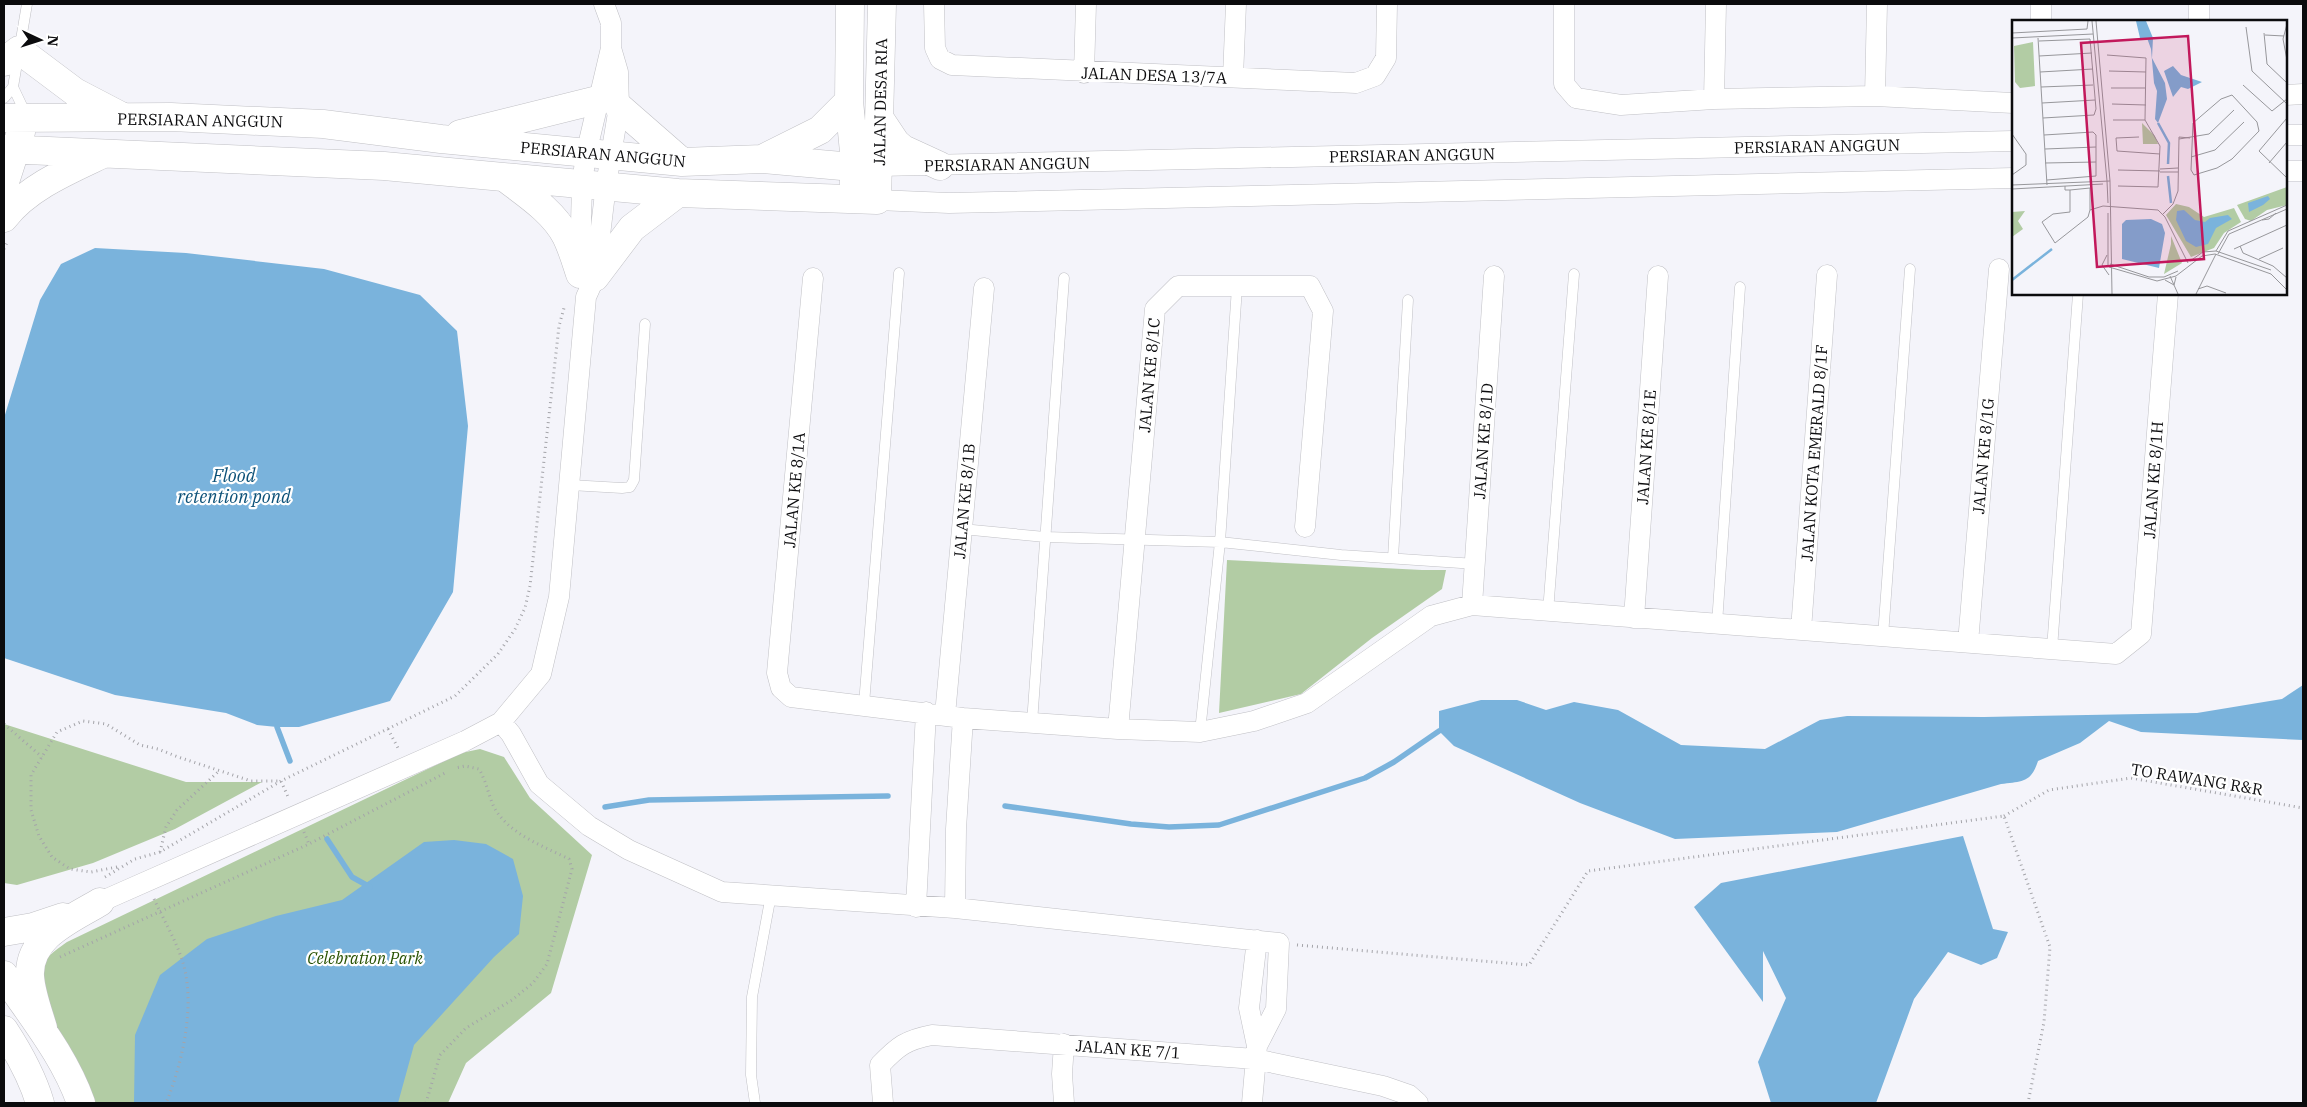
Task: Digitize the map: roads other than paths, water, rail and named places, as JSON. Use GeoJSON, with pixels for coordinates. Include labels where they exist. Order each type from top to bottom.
{"type":"FeatureCollection","features":[{"type":"Feature","properties":{"kind":"main road","name":"JALAN DESA RIA"},"geometry":{"type":"LineString","coordinates":[[850,4],[849,101],[854,152],[866,167]]}},
{"type":"Feature","properties":{"kind":"main road","name":"JALAN DESA RIA"},"geometry":{"type":"LineString","coordinates":[[866,200],[866,167],[880,119],[882,4]]}},
{"type":"Feature","properties":{"kind":"main road"},"geometry":{"type":"LineString","coordinates":[[12,66],[75,92],[125,118]]}},
{"type":"Feature","properties":{"kind":"main road"},"geometry":{"type":"LineString","coordinates":[[762,159],[820,130],[849,101]]}},
{"type":"Feature","properties":{"kind":"main road"},"geometry":{"type":"LineString","coordinates":[[442,139],[608,103],[682,162]]}},
{"type":"Feature","properties":{"kind":"main road","name":"PERSIARAN ANGGUN"},"geometry":{"type":"LineString","coordinates":[[14,119],[171,117],[323,124],[442,139],[682,162],[762,159],[866,167]]}},
{"type":"Feature","properties":{"kind":"main road"},"geometry":{"type":"LineString","coordinates":[[4,186],[14,119]]}},
{"type":"Feature","properties":{"kind":"main road"},"geometry":{"type":"LineString","coordinates":[[880,119],[896,143],[903,149],[940,166]]}},
{"type":"Feature","properties":{"kind":"main road","name":"PERSIARAN ANGGUN"},"geometry":{"type":"LineString","coordinates":[[10,149],[384,166],[678,193],[866,200]]}},
{"type":"Feature","properties":{"kind":"main road"},"geometry":{"type":"LineString","coordinates":[[8,224],[10,210],[51,179],[104,153]]}},
{"type":"Feature","properties":{"kind":"main road"},"geometry":{"type":"LineString","coordinates":[[504,177],[529,196],[559,225],[587,282],[632,228],[678,193]]}},
{"type":"Feature","properties":{"kind":"main road"},"geometry":{"type":"LineString","coordinates":[[4,932],[42,924],[100,892]]}},
{"type":"Feature","properties":{"kind":"main road"},"geometry":{"type":"LineString","coordinates":[[42,1028],[31,985],[31,962],[39,945],[50,932],[100,892]]}},
{"type":"Feature","properties":{"kind":"main road"},"geometry":{"type":"LineString","coordinates":[[4,975],[42,1028],[62,1062],[81,1103]]}},
{"type":"Feature","properties":{"kind":"main road"},"geometry":{"type":"LineString","coordinates":[[4,1030],[30,1075],[40,1103]]}},
{"type":"Feature","properties":{"kind":"street"},"geometry":{"type":"LineString","coordinates":[[100,892],[146,882],[205,854],[424,760],[500,722],[541,674],[558,597],[570,484],[594,184],[608,103],[618,72],[611,48],[612,24],[604,4]]}},
{"type":"Feature","properties":{"kind":"street","name":"JALAN DESA 13/7A"},"geometry":{"type":"LineString","coordinates":[[934,4],[935,48],[940,59],[952,65],[1356,83],[1375,76],[1386,58],[1387,4]]}},
{"type":"Feature","properties":{"kind":"street"},"geometry":{"type":"LineString","coordinates":[[1084,72],[1086,4]]}},
{"type":"Feature","properties":{"kind":"street"},"geometry":{"type":"LineString","coordinates":[[1233,77],[1236,4]]}},
{"type":"Feature","properties":{"kind":"street"},"geometry":{"type":"LineString","coordinates":[[1564,4],[1564,84],[1576,98],[1621,105],[1714,99],[1875,96],[2012,103]]}},
{"type":"Feature","properties":{"kind":"street"},"geometry":{"type":"LineString","coordinates":[[1714,99],[1716,4]]}},
{"type":"Feature","properties":{"kind":"street"},"geometry":{"type":"LineString","coordinates":[[1875,96],[1877,4]]}},
{"type":"Feature","properties":{"kind":"street"},"geometry":{"type":"LineString","coordinates":[[2041,4],[2041,20]]}},
{"type":"Feature","properties":{"kind":"street"},"geometry":{"type":"LineString","coordinates":[[2199,4],[2199,20]]}},
{"type":"Feature","properties":{"kind":"street"},"geometry":{"type":"LineString","coordinates":[[2287,95],[2303,94]]}},
{"type":"Feature","properties":{"kind":"street"},"geometry":{"type":"LineString","coordinates":[[2287,135],[2303,135]]}},
{"type":"Feature","properties":{"kind":"street","name":"PERSIARAN ANGGUN"},"geometry":{"type":"LineString","coordinates":[[866,167],[2012,141]]}},
{"type":"Feature","properties":{"kind":"street"},"geometry":{"type":"LineString","coordinates":[[2287,172],[2303,171]]}},
{"type":"Feature","properties":{"kind":"street","name":"PERSIARAN ANGGUN"},"geometry":{"type":"LineString","coordinates":[[866,200],[949,203],[2012,178]]}},
{"type":"Feature","properties":{"kind":"street","name":"JALAN KE 8/1G"},"geometry":{"type":"LineString","coordinates":[[1968,642],[1999,269]]}},
{"type":"Feature","properties":{"kind":"street","name":"JALAN KOTA EMERALD 8/1F"},"geometry":{"type":"LineString","coordinates":[[1801,630],[1827,275]]}},
{"type":"Feature","properties":{"kind":"street","name":"JALAN KE 8/1D"},"geometry":{"type":"LineString","coordinates":[[1472,605],[1494,276]]}},
{"type":"Feature","properties":{"kind":"street","name":"JALAN KE 8/1E"},"geometry":{"type":"LineString","coordinates":[[1634,618],[1658,276]]}},
{"type":"Feature","properties":{"kind":"street","name":"JALAN KE 8/1A"},"geometry":{"type":"LineString","coordinates":[[813,278],[777,672],[781,688],[791,697],[864,704]]}},
{"type":"Feature","properties":{"kind":"street","name":"JALAN KE 8/1C"},"geometry":{"type":"LineString","coordinates":[[1118,729],[1155,309],[1178,286],[1310,286],[1323,311],[1305,527]]}},
{"type":"Feature","properties":{"kind":"street","name":"JALAN KE 8/1B"},"geometry":{"type":"LineString","coordinates":[[945,715],[984,288]]}},
{"type":"Feature","properties":{"kind":"street","name":"JALAN KE 8/1H"},"geometry":{"type":"LineString","coordinates":[[2052,649],[2116,654],[2141,634],[2168,295]]}},
{"type":"Feature","properties":{"kind":"street"},"geometry":{"type":"LineString","coordinates":[[864,704],[945,715],[1118,729],[1200,732],[1254,721],[1307,703],[1431,616],[1472,605],[2052,649]]}},
{"type":"Feature","properties":{"kind":"street"},"geometry":{"type":"LineString","coordinates":[[916,907],[924,775],[945,715]]}},
{"type":"Feature","properties":{"kind":"street"},"geometry":{"type":"LineString","coordinates":[[945,715],[959,776],[954,908]]}},
{"type":"Feature","properties":{"kind":"street"},"geometry":{"type":"LineString","coordinates":[[500,722],[511,734],[539,784],[589,826],[629,850],[722,892],[916,907],[954,908],[1279,943],[1276,1009],[1256,1053]]}},
{"type":"Feature","properties":{"kind":"street"},"geometry":{"type":"LineString","coordinates":[[1252,1103],[1256,1053],[1248,1008],[1257,940]]}},
{"type":"Feature","properties":{"kind":"street","name":"JALAN KE 7/1"},"geometry":{"type":"LineString","coordinates":[[883,1103],[880,1065],[896,1048],[912,1039],[932,1035],[1064,1044],[1256,1053],[1383,1086],[1409,1095],[1418,1103]]}},
{"type":"Feature","properties":{"kind":"street"},"geometry":{"type":"LineString","coordinates":[[1064,1044],[1062,1074],[1064,1103]]}},
{"type":"Feature","properties":{"kind":"lane"},"geometry":{"type":"LineString","coordinates":[[4,98],[26,4]]}},
{"type":"Feature","properties":{"kind":"lane"},"geometry":{"type":"LineString","coordinates":[[12,66],[22,106],[14,119]]}},
{"type":"Feature","properties":{"kind":"lane"},"geometry":{"type":"LineString","coordinates":[[1883,636],[1910,268]]}},
{"type":"Feature","properties":{"kind":"lane"},"geometry":{"type":"LineString","coordinates":[[864,704],[899,273]]}},
{"type":"Feature","properties":{"kind":"lane"},"geometry":{"type":"LineString","coordinates":[[1548,612],[1574,274]]}},
{"type":"Feature","properties":{"kind":"lane"},"geometry":{"type":"LineString","coordinates":[[1032,722],[1064,278]]}},
{"type":"Feature","properties":{"kind":"lane"},"geometry":{"type":"LineString","coordinates":[[1200,732],[1220,542],[1236,287]]}},
{"type":"Feature","properties":{"kind":"lane"},"geometry":{"type":"LineString","coordinates":[[1717,624],[1740,287]]}},
{"type":"Feature","properties":{"kind":"lane"},"geometry":{"type":"LineString","coordinates":[[2052,649],[2078,295]]}},
{"type":"Feature","properties":{"kind":"lane"},"geometry":{"type":"LineString","coordinates":[[1393,558],[1408,300]]}},
{"type":"Feature","properties":{"kind":"lane"},"geometry":{"type":"LineString","coordinates":[[570,484],[622,488],[630,486],[634,480],[645,324]]}},
{"type":"Feature","properties":{"kind":"lane"},"geometry":{"type":"LineString","coordinates":[[962,529],[1045,537],[1220,542],[1341,555],[1476,564]]}},
{"type":"Feature","properties":{"kind":"lane"},"geometry":{"type":"LineString","coordinates":[[755,1103],[751,1075],[752,997],[771,896]]}},
{"type":"Feature","properties":{"kind":"water","name":"Flood retention pond"},"geometry":{"type":"Polygon","coordinates":[[[95,248],[186,253],[324,269],[420,295],[457,331],[468,426],[453,592],[390,701],[299,727],[257,725],[226,713],[115,695],[4,658],[4,418],[40,300],[61,264],[95,248]]]}},
{"type":"Feature","properties":{"kind":"water"},"geometry":{"type":"Polygon","coordinates":[[[2303,685],[2303,740],[2141,732],[2109,721],[2080,743],[2038,761],[2032,773],[2025,780],[2001,784],[1837,832],[1675,839],[1580,803],[1454,746],[1439,731],[1439,711],[1481,700],[1517,700],[1546,710],[1574,702],[1618,710],[1681,745],[1765,749],[1820,720],[1847,716],[1984,717],[2197,713],[2282,699],[2303,685]]]}},
{"type":"Feature","properties":{"kind":"water"},"geometry":{"type":"Polygon","coordinates":[[[1963,836],[1993,929],[2008,932],[1997,958],[1981,965],[1948,952],[1914,999],[1876,1103],[1771,1103],[1758,1062],[1786,998],[1763,951],[1763,1002],[1694,907],[1721,883],[1963,836]]]}},
{"type":"Feature","properties":{"kind":"water"},"geometry":{"type":"Polygon","coordinates":[[[454,840],[486,844],[513,859],[523,896],[519,934],[494,957],[414,1045],[398,1103],[134,1103],[135,1035],[160,975],[207,939],[276,916],[342,900],[424,842],[454,840]]]}},
{"type":"Feature","properties":{"kind":"waterway"},"geometry":{"type":"LineString","coordinates":[[277,727],[290,761]]}},
{"type":"Feature","properties":{"kind":"waterway"},"geometry":{"type":"LineString","coordinates":[[1005,806],[1131,824],[1169,827],[1219,825],[1365,778],[1394,762],[1439,731]]}},
{"type":"Feature","properties":{"kind":"waterway"},"geometry":{"type":"LineString","coordinates":[[605,807],[649,800],[888,796]]}},
{"type":"Feature","properties":{"kind":"waterway"},"geometry":{"type":"LineString","coordinates":[[327,839],[352,877],[370,887]]}},
{"type":"Feature","properties":{"kind":"park label","name":"Celebration Park"},"geometry":{"type":"Point","coordinates":[365,958]}}]}
